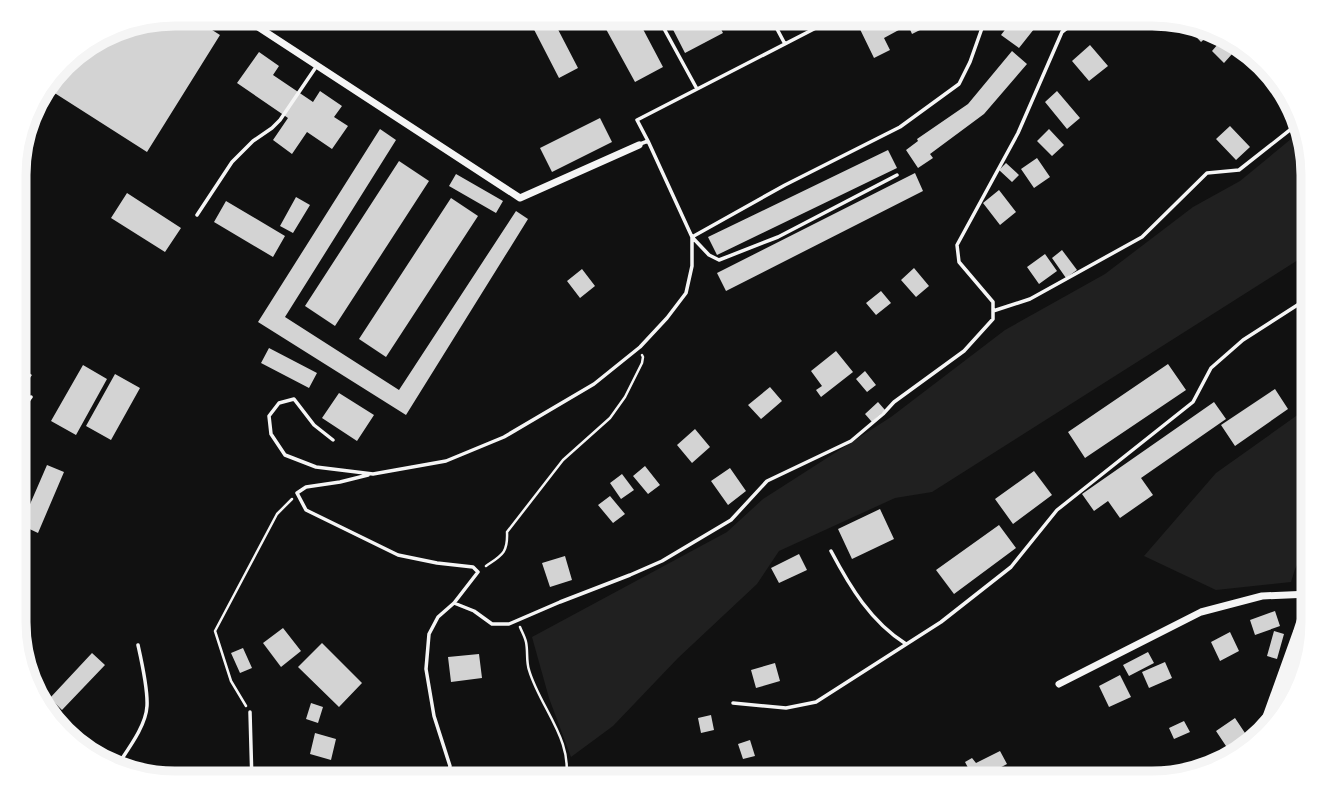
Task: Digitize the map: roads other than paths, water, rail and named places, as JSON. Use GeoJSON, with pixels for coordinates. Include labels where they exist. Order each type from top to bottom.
{"type":"FeatureCollection","features":[{"type":"Feature","properties":{"kind":"main road"},"geometry":{"type":"LineString","coordinates":[[1269,713],[1300,626]]}},
{"type":"Feature","properties":{"kind":"street"},"geometry":{"type":"LineString","coordinates":[[257,26],[520,198],[639,145]]}},
{"type":"Feature","properties":{"kind":"street"},"geometry":{"type":"LineString","coordinates":[[1059,684],[1201,612],[1262,596],[1300,591]]}},
{"type":"Feature","properties":{"kind":"lane"},"geometry":{"type":"LineString","coordinates":[[662,26],[697,90]]}},
{"type":"Feature","properties":{"kind":"lane"},"geometry":{"type":"LineString","coordinates":[[775,26],[785,44]]}},
{"type":"Feature","properties":{"kind":"lane"},"geometry":{"type":"LineString","coordinates":[[820,26],[637,120],[692,237],[709,255],[719,260],[778,237],[897,175]]}},
{"type":"Feature","properties":{"kind":"lane"},"geometry":{"type":"LineString","coordinates":[[692,237],[785,185],[900,127],[959,85],[983,26]]}},
{"type":"Feature","properties":{"kind":"lane"},"geometry":{"type":"LineString","coordinates":[[454,603],[474,611],[492,624],[509,624],[662,561],[731,520],[767,481],[851,441],[894,402],[964,351],[993,319],[993,302],[959,262],[957,245],[1018,133],[1062,32],[1070,26]]}},
{"type":"Feature","properties":{"kind":"lane"},"geometry":{"type":"LineString","coordinates":[[197,215],[232,162],[253,141],[280,121],[317,65]]}},
{"type":"Feature","properties":{"kind":"lane"},"geometry":{"type":"LineString","coordinates":[[993,311],[1030,299],[1142,237],[1206,173],[1239,170],[1293,127]]}},
{"type":"Feature","properties":{"kind":"lane"},"geometry":{"type":"LineString","coordinates":[[639,145],[648,141]]}},
{"type":"Feature","properties":{"kind":"lane"},"geometry":{"type":"LineString","coordinates":[[449,771],[450,766],[434,716],[426,669],[429,634],[438,617],[454,603],[478,572],[473,567],[398,555],[306,510],[297,493],[306,487],[446,461],[505,437],[594,384],[637,349],[667,318],[686,293],[692,266],[692,237]]}},
{"type":"Feature","properties":{"kind":"lane"},"geometry":{"type":"LineString","coordinates":[[733,703],[786,708],[816,702],[941,622],[1011,567],[1057,510],[1192,402],[1211,368],[1243,340],[1300,303]]}},
{"type":"Feature","properties":{"kind":"lane"},"geometry":{"type":"LineString","coordinates":[[26,404],[31,397]]}},
{"type":"Feature","properties":{"kind":"lane"},"geometry":{"type":"LineString","coordinates":[[333,440],[314,425],[294,399],[279,402],[269,416],[271,434],[285,455],[316,467],[373,474]]}},
{"type":"Feature","properties":{"kind":"lane"},"geometry":{"type":"LineString","coordinates":[[831,551],[844,576],[869,612],[890,633],[906,644]]}},
{"type":"Feature","properties":{"kind":"lane"},"geometry":{"type":"LineString","coordinates":[[121,760],[137,734],[147,707],[138,645]]}},
{"type":"Feature","properties":{"kind":"lane"},"geometry":{"type":"LineString","coordinates":[[250,712],[252,771]]}}]}
